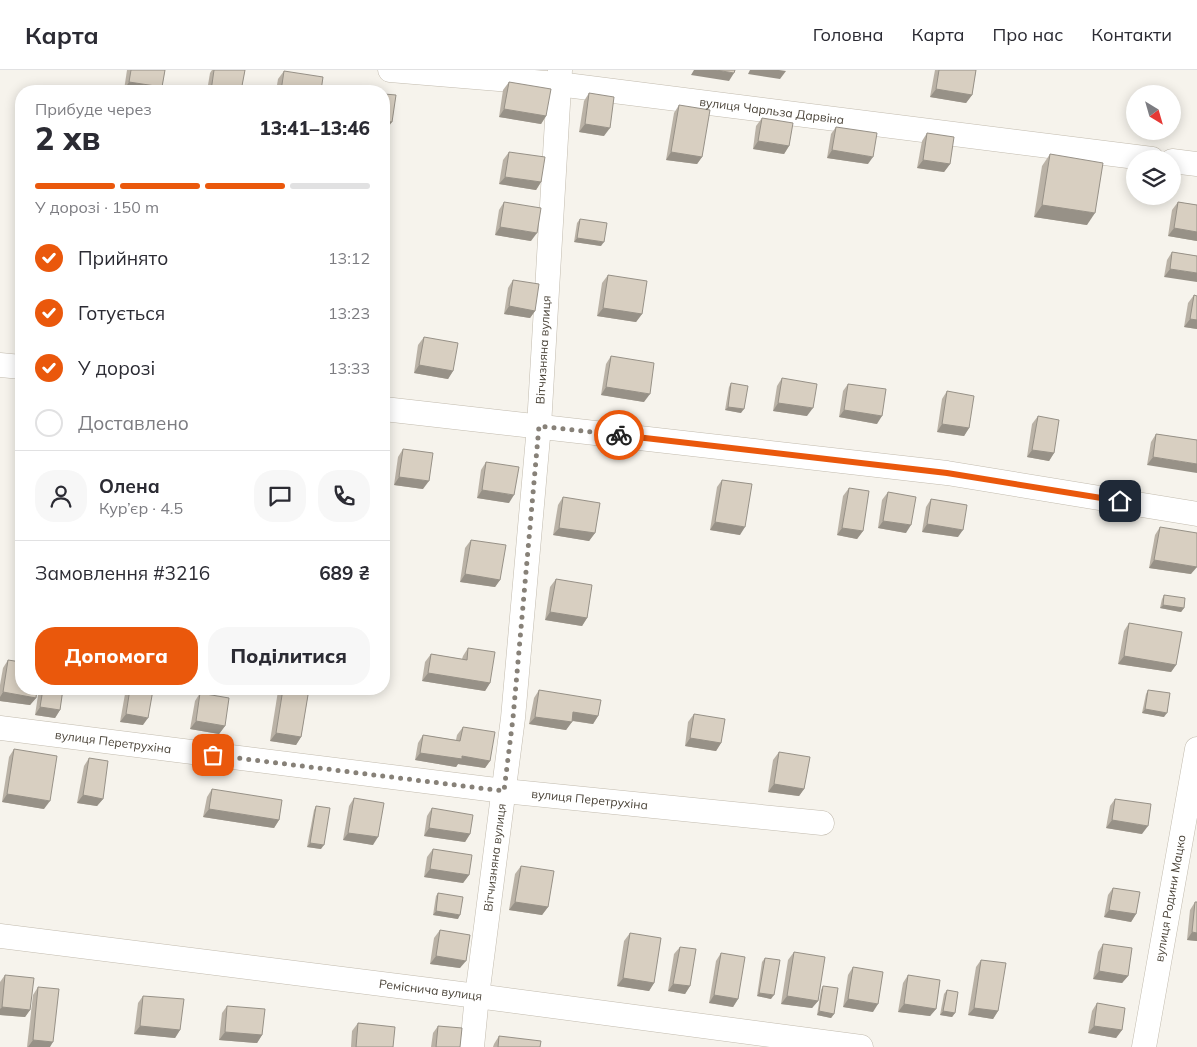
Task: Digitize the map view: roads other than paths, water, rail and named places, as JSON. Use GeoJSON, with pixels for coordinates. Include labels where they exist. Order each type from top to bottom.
{"type":"FeatureCollection","features":[{"type":"Feature","properties":{"kind":"street","name":"вулиця Чарльза Дарвіна"},"geometry":{"type":"LineString","coordinates":[[390,70],[559,77],[1126,155]]}},
{"type":"Feature","properties":{"kind":"street","name":"Вітчизняна вулиця"},"geometry":{"type":"LineString","coordinates":[[472,1047],[513,718],[539,426],[559,77]]}},
{"type":"Feature","properties":{"kind":"street"},"geometry":{"type":"LineString","coordinates":[[1181,162],[1197,164]]}},
{"type":"Feature","properties":{"kind":"street"},"geometry":{"type":"LineString","coordinates":[[0,365],[15,366]]}},
{"type":"Feature","properties":{"kind":"street"},"geometry":{"type":"LineString","coordinates":[[390,409],[947,473],[1197,514]]}},
{"type":"Feature","properties":{"kind":"street","name":"вулиця Перетрухіна"},"geometry":{"type":"LineString","coordinates":[[0,728],[504,791],[822,823]]}},
{"type":"Feature","properties":{"kind":"street","name":"вулиця Родини Мацко"},"geometry":{"type":"LineString","coordinates":[[1144,1047],[1197,749]]}},
{"type":"Feature","properties":{"kind":"street","name":"Реміснича вулиця"},"geometry":{"type":"LineString","coordinates":[[0,936],[861,1047]]}}]}
